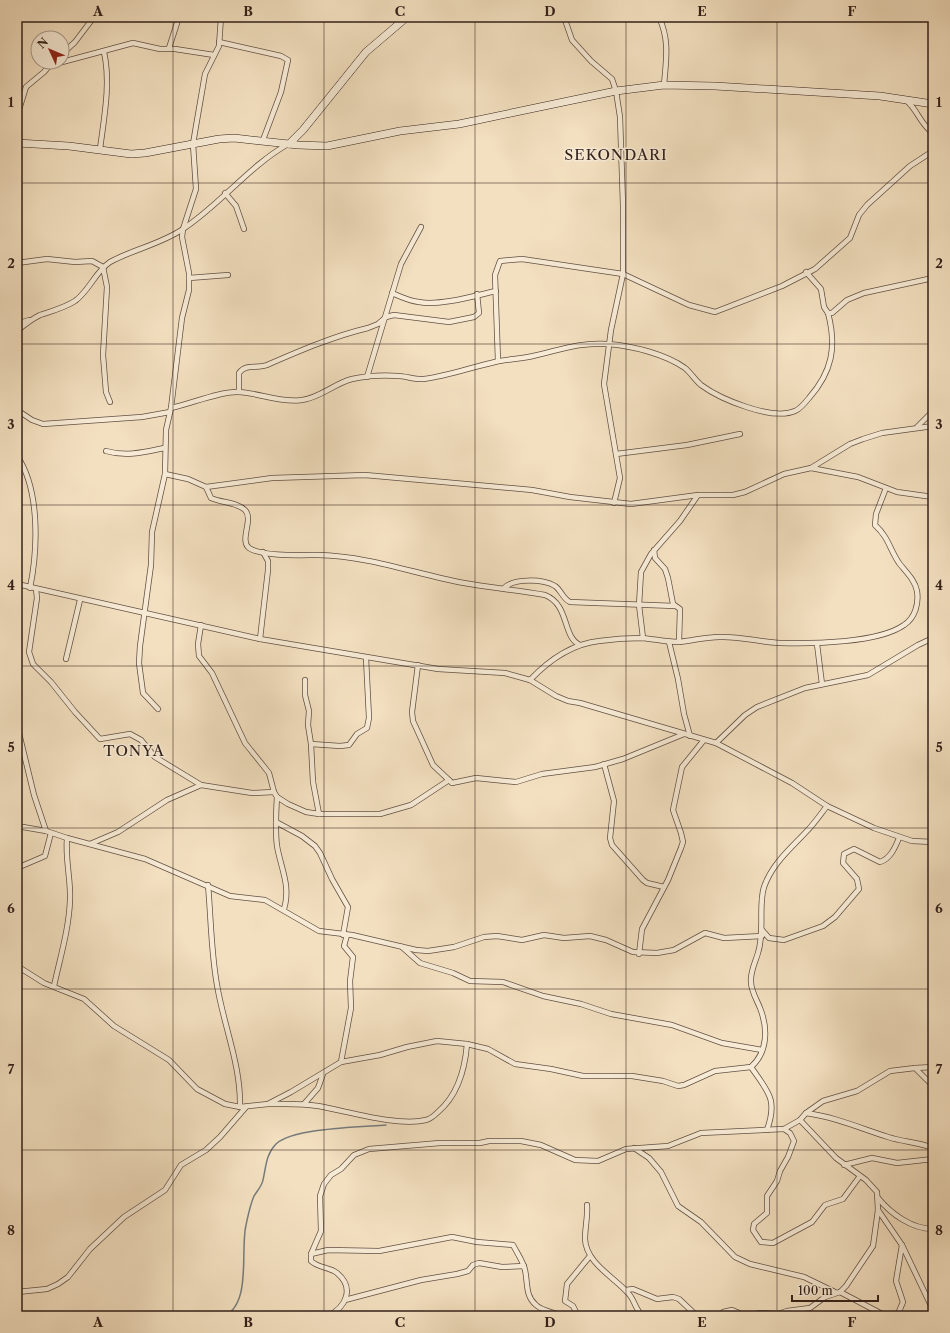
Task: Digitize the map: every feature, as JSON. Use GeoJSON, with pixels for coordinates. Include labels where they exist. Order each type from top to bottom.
{"type":"FeatureCollection","features":[{"type":"Feature","properties":{"kind":"street"},"geometry":{"type":"LineString","coordinates":[[70,47],[94,17]]}},
{"type":"Feature","properties":{"kind":"street"},"geometry":{"type":"LineString","coordinates":[[169,48],[179,17]]}},
{"type":"Feature","properties":{"kind":"street"},"geometry":{"type":"LineString","coordinates":[[158,710],[143,693],[140,656],[151,565],[152,532],[165,474],[164,448],[182,318],[189,290],[189,278],[182,237],[183,229],[196,189],[193,144],[202,85],[207,69],[219,42],[221,17]]}},
{"type":"Feature","properties":{"kind":"street"},"geometry":{"type":"LineString","coordinates":[[17,324],[61,309],[76,300],[85,292],[103,267],[118,258],[163,240],[183,229],[257,165],[289,144],[303,130],[366,52],[406,17]]}},
{"type":"Feature","properties":{"kind":"street"},"geometry":{"type":"LineString","coordinates":[[564,17],[572,40],[591,61],[612,79],[616,91],[621,128],[620,150],[623,205],[623,274],[609,344],[604,384],[606,406],[620,478],[614,502]]}},
{"type":"Feature","properties":{"kind":"street"},"geometry":{"type":"LineString","coordinates":[[659,17],[666,32],[667,41],[664,85]]}},
{"type":"Feature","properties":{"kind":"street"},"geometry":{"type":"LineString","coordinates":[[219,42],[281,56],[288,60],[281,92],[263,140]]}},
{"type":"Feature","properties":{"kind":"street"},"geometry":{"type":"LineString","coordinates":[[70,59],[104,52],[133,43],[160,49],[169,48],[214,55]]}},
{"type":"Feature","properties":{"kind":"street"},"geometry":{"type":"LineString","coordinates":[[100,149],[107,71],[104,52]]}},
{"type":"Feature","properties":{"kind":"street"},"geometry":{"type":"LineString","coordinates":[[17,116],[26,87],[44,70]]}},
{"type":"Feature","properties":{"kind":"street"},"geometry":{"type":"LineString","coordinates":[[17,143],[100,149],[138,154],[234,138],[316,146],[339,145],[400,131],[459,124],[616,91],[664,85],[715,86],[880,96],[933,104]]}},
{"type":"Feature","properties":{"kind":"street"},"geometry":{"type":"LineString","coordinates":[[905,99],[919,115],[925,127],[933,133]]}},
{"type":"Feature","properties":{"kind":"street"},"geometry":{"type":"LineString","coordinates":[[498,361],[495,274],[497,265],[500,261],[508,259],[522,259],[623,274],[689,305],[715,312],[788,283],[815,268],[844,245],[853,232],[859,215],[887,186],[910,166],[933,152]]}},
{"type":"Feature","properties":{"kind":"street"},"geometry":{"type":"LineString","coordinates":[[226,193],[236,206],[244,229]]}},
{"type":"Feature","properties":{"kind":"street"},"geometry":{"type":"LineString","coordinates":[[367,377],[401,264],[421,227]]}},
{"type":"Feature","properties":{"kind":"street"},"geometry":{"type":"LineString","coordinates":[[17,263],[46,260],[92,262],[103,267]]}},
{"type":"Feature","properties":{"kind":"street"},"geometry":{"type":"LineString","coordinates":[[103,267],[107,287],[103,355],[106,392],[110,402]]}},
{"type":"Feature","properties":{"kind":"street"},"geometry":{"type":"LineString","coordinates":[[17,410],[32,420],[42,424],[142,417],[218,395],[239,392],[282,399],[302,400],[310,398],[340,383],[367,377],[398,376],[425,379],[498,361],[526,358],[568,346],[609,344],[668,360],[685,368],[703,386],[720,395],[764,412],[784,414],[796,411],[817,390],[831,361],[833,331],[828,313],[824,307],[821,289],[806,272]]}},
{"type":"Feature","properties":{"kind":"street"},"geometry":{"type":"LineString","coordinates":[[189,278],[228,275]]}},
{"type":"Feature","properties":{"kind":"street"},"geometry":{"type":"LineString","coordinates":[[828,313],[832,313],[847,300],[864,293],[933,278]]}},
{"type":"Feature","properties":{"kind":"street"},"geometry":{"type":"LineString","coordinates":[[392,293],[413,301],[426,303],[447,301],[496,290]]}},
{"type":"Feature","properties":{"kind":"street"},"geometry":{"type":"LineString","coordinates":[[239,392],[239,374],[244,368],[266,365],[286,356],[378,324],[386,317],[402,316],[443,322],[474,317],[479,313],[477,294]]}},
{"type":"Feature","properties":{"kind":"street"},"geometry":{"type":"LineString","coordinates":[[17,331],[32,319]]}},
{"type":"Feature","properties":{"kind":"street"},"geometry":{"type":"LineString","coordinates":[[917,427],[933,411]]}},
{"type":"Feature","properties":{"kind":"street"},"geometry":{"type":"LineString","coordinates":[[206,488],[272,478],[358,474],[532,490],[631,504],[698,495],[734,495],[745,492],[784,474],[811,468],[850,444],[863,439],[882,433],[933,426]]}},
{"type":"Feature","properties":{"kind":"street"},"geometry":{"type":"LineString","coordinates":[[616,454],[687,445],[740,434]]}},
{"type":"Feature","properties":{"kind":"street"},"geometry":{"type":"LineString","coordinates":[[106,451],[117,454],[128,454],[164,448]]}},
{"type":"Feature","properties":{"kind":"street"},"geometry":{"type":"LineString","coordinates":[[17,456],[28,475],[32,499],[35,548],[30,588]]}},
{"type":"Feature","properties":{"kind":"street"},"geometry":{"type":"LineString","coordinates":[[811,468],[858,477],[886,488],[933,497]]}},
{"type":"Feature","properties":{"kind":"street"},"geometry":{"type":"LineString","coordinates":[[165,474],[188,479],[206,488],[212,498],[240,506],[247,511],[246,542],[249,547],[263,552],[320,555],[358,560],[402,568],[464,583],[504,588],[552,598],[563,614],[571,638],[580,645]]}},
{"type":"Feature","properties":{"kind":"street"},"geometry":{"type":"LineString","coordinates":[[530,680],[542,667],[556,657],[580,645],[599,641],[643,638],[679,642],[724,637],[778,643],[818,644],[886,634],[905,625],[916,610],[917,590],[914,582],[895,556],[884,532],[875,525],[876,514],[886,488]]}},
{"type":"Feature","properties":{"kind":"street"},"geometry":{"type":"LineString","coordinates":[[643,638],[639,606],[641,572],[645,562],[680,521],[698,495]]}},
{"type":"Feature","properties":{"kind":"street"},"geometry":{"type":"LineString","coordinates":[[654,550],[655,558],[665,569],[675,606]]}},
{"type":"Feature","properties":{"kind":"street"},"geometry":{"type":"LineString","coordinates":[[260,639],[268,570],[268,561],[263,552]]}},
{"type":"Feature","properties":{"kind":"street"},"geometry":{"type":"LineString","coordinates":[[504,588],[515,581],[537,582],[555,586],[570,602],[639,606],[675,606],[680,609],[679,642]]}},
{"type":"Feature","properties":{"kind":"street"},"geometry":{"type":"LineString","coordinates":[[17,584],[80,600],[260,639],[438,669],[505,673],[530,680],[568,701],[580,703],[716,743],[792,783],[827,806],[874,828],[899,838],[912,841],[933,842]]}},
{"type":"Feature","properties":{"kind":"street"},"geometry":{"type":"LineString","coordinates":[[36,589],[37,598],[29,652],[33,664],[51,682],[75,712],[100,739],[130,734],[141,740],[155,757],[201,784],[252,793],[274,792]]}},
{"type":"Feature","properties":{"kind":"street"},"geometry":{"type":"LineString","coordinates":[[66,659],[80,600]]}},
{"type":"Feature","properties":{"kind":"street"},"geometry":{"type":"LineString","coordinates":[[201,625],[198,644],[199,656],[212,673],[245,743],[269,773],[274,792],[278,797],[296,808],[319,814],[380,814],[411,805],[448,780]]}},
{"type":"Feature","properties":{"kind":"street"},"geometry":{"type":"LineString","coordinates":[[716,743],[745,715],[757,707],[822,684],[868,674],[933,638]]}},
{"type":"Feature","properties":{"kind":"street"},"geometry":{"type":"LineString","coordinates":[[669,642],[690,736]]}},
{"type":"Feature","properties":{"kind":"street"},"geometry":{"type":"LineString","coordinates":[[818,644],[822,684]]}},
{"type":"Feature","properties":{"kind":"street"},"geometry":{"type":"LineString","coordinates":[[311,744],[340,746],[349,745],[357,734],[367,728],[369,718],[366,658]]}},
{"type":"Feature","properties":{"kind":"street"},"geometry":{"type":"LineString","coordinates":[[418,665],[412,712],[413,721],[432,765],[448,780],[457,783],[470,779],[481,778],[516,782],[534,776],[569,772],[604,764],[685,734]]}},
{"type":"Feature","properties":{"kind":"street"},"geometry":{"type":"LineString","coordinates":[[305,680],[305,695],[309,711],[308,725],[311,744],[313,782],[319,814]]}},
{"type":"Feature","properties":{"kind":"street"},"geometry":{"type":"LineString","coordinates":[[17,724],[34,795],[49,832],[45,856],[17,868]]}},
{"type":"Feature","properties":{"kind":"street"},"geometry":{"type":"LineString","coordinates":[[639,954],[642,929],[679,856],[683,842],[674,810],[679,778],[685,761],[704,740]]}},
{"type":"Feature","properties":{"kind":"street"},"geometry":{"type":"LineString","coordinates":[[604,764],[614,801],[610,832],[612,845],[643,880],[648,883],[664,887]]}},
{"type":"Feature","properties":{"kind":"street"},"geometry":{"type":"LineString","coordinates":[[90,844],[118,832],[167,800],[201,784]]}},
{"type":"Feature","properties":{"kind":"street"},"geometry":{"type":"LineString","coordinates":[[278,797],[276,822],[278,846],[287,897],[284,909]]}},
{"type":"Feature","properties":{"kind":"street"},"geometry":{"type":"LineString","coordinates":[[268,1104],[323,1074],[340,1062],[380,1055],[420,1044],[437,1042],[467,1044],[496,1052],[515,1064],[551,1069],[583,1076],[632,1076],[662,1081],[678,1086],[692,1082],[715,1071],[751,1067],[759,1058],[765,1042],[764,1025],[751,984],[751,976],[762,936],[763,894],[770,873],[782,857],[807,831],[827,806]]}},
{"type":"Feature","properties":{"kind":"street"},"geometry":{"type":"LineString","coordinates":[[276,822],[302,836],[320,852],[332,879],[348,907],[344,946],[353,957],[350,981],[351,1008],[340,1062]]}},
{"type":"Feature","properties":{"kind":"street"},"geometry":{"type":"LineString","coordinates":[[17,826],[49,832],[145,858],[230,896],[265,900],[284,909],[309,927],[329,933],[422,950],[445,949],[489,936],[522,940],[544,935],[564,938],[585,936],[600,938],[639,954],[670,951],[705,933],[724,938],[762,936]]}},
{"type":"Feature","properties":{"kind":"street"},"geometry":{"type":"LineString","coordinates":[[54,986],[68,919],[70,899],[66,852],[67,838]]}},
{"type":"Feature","properties":{"kind":"street"},"geometry":{"type":"LineString","coordinates":[[762,930],[769,938],[784,940],[829,923],[859,889],[857,879],[843,862],[844,854],[854,849],[880,862],[884,861],[892,853],[899,838]]}},
{"type":"Feature","properties":{"kind":"street"},"geometry":{"type":"LineString","coordinates":[[208,885],[213,964],[218,992],[239,1077],[240,1107]]}},
{"type":"Feature","properties":{"kind":"street"},"geometry":{"type":"LineString","coordinates":[[402,947],[420,963],[453,973],[470,981],[502,982],[543,996],[581,1004],[611,1014],[672,1025],[722,1043],[762,1050]]}},
{"type":"Feature","properties":{"kind":"street"},"geometry":{"type":"LineString","coordinates":[[17,966],[44,983],[84,999],[114,1026],[169,1060],[197,1089],[224,1104],[240,1107],[268,1104],[304,1104],[376,1118],[414,1122],[427,1120],[448,1103],[452,1096],[464,1066],[467,1044]]}},
{"type":"Feature","properties":{"kind":"street"},"geometry":{"type":"LineString","coordinates":[[751,1067],[768,1090],[772,1101],[771,1115],[767,1130]]}},
{"type":"Feature","properties":{"kind":"street"},"geometry":{"type":"LineString","coordinates":[[328,1316],[335,1313],[345,1300],[348,1288],[344,1280],[336,1272],[314,1264],[311,1261],[311,1254],[321,1231],[320,1196],[324,1184],[354,1155],[369,1149],[440,1143],[480,1144],[489,1141],[521,1141],[540,1145],[566,1157],[588,1161],[607,1158],[626,1148],[668,1146],[708,1132],[784,1129],[800,1120],[806,1113],[823,1101],[858,1091],[890,1071],[933,1067]]}},
{"type":"Feature","properties":{"kind":"street"},"geometry":{"type":"LineString","coordinates":[[915,1068],[933,1086]]}},
{"type":"Feature","properties":{"kind":"street"},"geometry":{"type":"LineString","coordinates":[[304,1104],[318,1088],[323,1074]]}},
{"type":"Feature","properties":{"kind":"street"},"geometry":{"type":"LineString","coordinates":[[17,1292],[47,1289],[68,1277],[90,1249],[124,1217],[165,1190],[181,1165],[206,1150],[220,1137],[246,1107]]}},
{"type":"Feature","properties":{"kind":"street"},"geometry":{"type":"LineString","coordinates":[[806,1113],[847,1122],[888,1137],[917,1142],[933,1148]]}},
{"type":"Feature","properties":{"kind":"street"},"geometry":{"type":"LineString","coordinates":[[800,1120],[824,1147],[844,1165],[872,1186],[878,1198],[884,1205],[913,1225],[925,1229],[933,1229]]}},
{"type":"Feature","properties":{"kind":"street"},"geometry":{"type":"LineString","coordinates":[[784,1129],[790,1133],[794,1141],[777,1180],[767,1196],[767,1213],[754,1224],[753,1230],[762,1242],[773,1243],[812,1222],[825,1205],[843,1199],[860,1176]]}},
{"type":"Feature","properties":{"kind":"street"},"geometry":{"type":"LineString","coordinates":[[634,1147],[649,1158],[661,1172],[678,1206],[701,1222],[735,1257],[750,1264],[804,1277],[886,1316]]}},
{"type":"Feature","properties":{"kind":"street"},"geometry":{"type":"LineString","coordinates":[[844,1165],[872,1158],[897,1163],[933,1159]]}},
{"type":"Feature","properties":{"kind":"street"},"geometry":{"type":"LineString","coordinates":[[720,1316],[724,1312],[732,1310],[744,1315],[749,1315],[761,1313],[778,1314],[787,1310],[810,1308],[824,1297],[837,1292],[850,1281],[873,1246],[878,1210],[878,1198]]}},
{"type":"Feature","properties":{"kind":"street"},"geometry":{"type":"LineString","coordinates":[[587,1205],[588,1218],[585,1240],[590,1256],[630,1294],[639,1315]]}},
{"type":"Feature","properties":{"kind":"street"},"geometry":{"type":"LineString","coordinates":[[878,1210],[902,1246],[933,1310]]}},
{"type":"Feature","properties":{"kind":"street"},"geometry":{"type":"LineString","coordinates":[[311,1254],[328,1250],[379,1251],[452,1238],[513,1245],[524,1266],[526,1285],[533,1302],[537,1306],[562,1316]]}},
{"type":"Feature","properties":{"kind":"street"},"geometry":{"type":"LineString","coordinates":[[897,1316],[903,1302],[896,1281],[902,1246]]}},
{"type":"Feature","properties":{"kind":"street"},"geometry":{"type":"LineString","coordinates":[[578,1316],[573,1306],[565,1301],[567,1284],[590,1256]]}},
{"type":"Feature","properties":{"kind":"street"},"geometry":{"type":"LineString","coordinates":[[345,1300],[421,1280],[468,1271],[473,1265],[524,1266]]}},
{"type":"Feature","properties":{"kind":"street"},"geometry":{"type":"LineString","coordinates":[[626,1290],[633,1289],[657,1300],[673,1297],[679,1299],[696,1316]]}},
{"type":"Feature","properties":{"kind":"waterway"},"geometry":{"type":"LineString","coordinates":[[224,1316],[233,1310],[242,1288],[244,1235],[248,1214],[254,1196],[261,1186],[270,1152],[276,1144],[285,1139],[312,1131],[386,1125]]}},
{"type":"Feature","properties":{"kind":"district","name":"SEKONDARI"},"geometry":{"type":"Point","coordinates":[616,154]}},
{"type":"Feature","properties":{"kind":"district","name":"TONYA"},"geometry":{"type":"Point","coordinates":[134,750]}}]}
